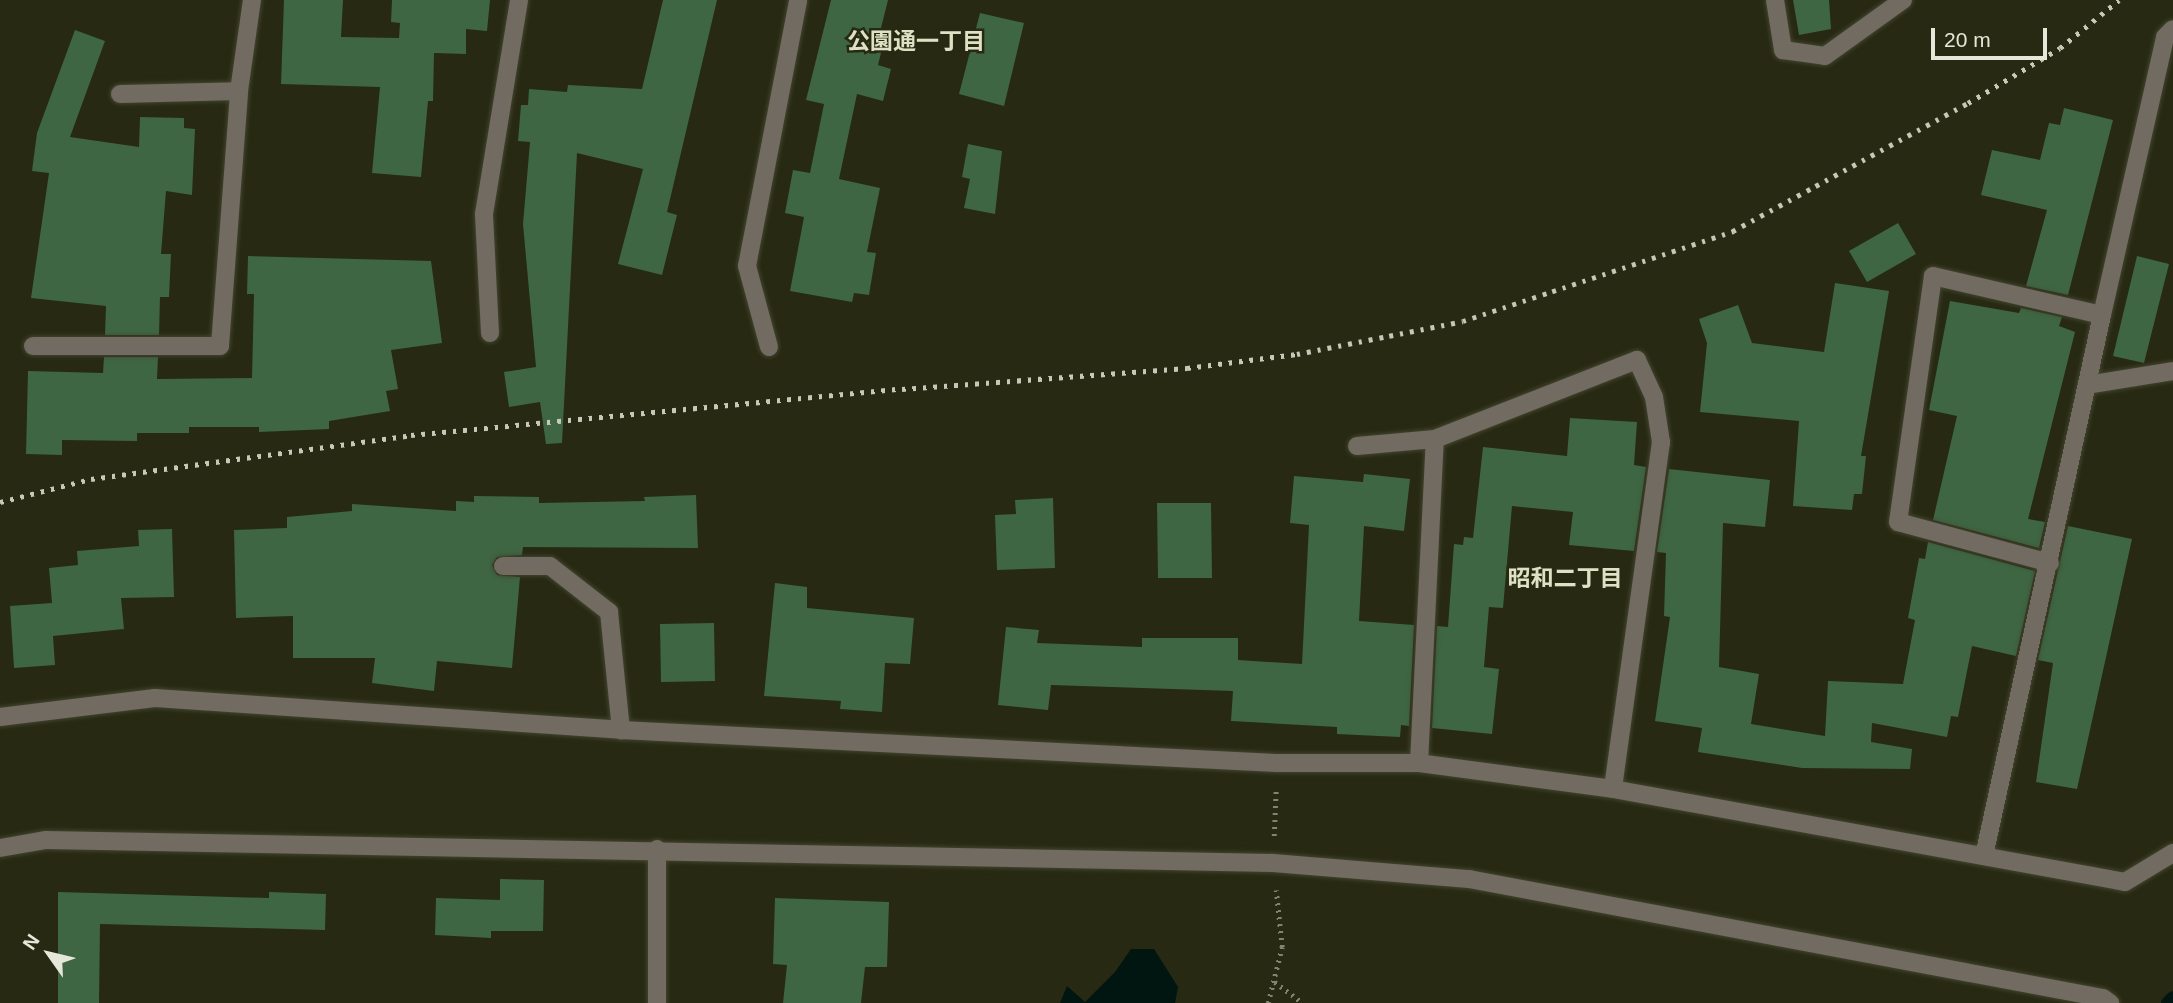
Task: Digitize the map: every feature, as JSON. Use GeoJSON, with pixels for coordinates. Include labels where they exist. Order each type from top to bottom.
{"type":"FeatureCollection","features":[{"type":"Feature","properties":{"kind":"street"},"geometry":{"type":"LineString","coordinates":[[33,345],[220,346],[239,91],[252,0]]}},
{"type":"Feature","properties":{"kind":"street"},"geometry":{"type":"LineString","coordinates":[[490,333],[484,214],[519,0]]}},
{"type":"Feature","properties":{"kind":"street"},"geometry":{"type":"LineString","coordinates":[[769,347],[747,267],[798,0]]}},
{"type":"Feature","properties":{"kind":"street"},"geometry":{"type":"LineString","coordinates":[[1775,0],[1783,50],[1825,56],[1903,0]]}},
{"type":"Feature","properties":{"kind":"street"},"geometry":{"type":"LineString","coordinates":[[1984,856],[2165,37],[2173,29]]}},
{"type":"Feature","properties":{"kind":"street"},"geometry":{"type":"LineString","coordinates":[[120,94],[239,91]]}},
{"type":"Feature","properties":{"kind":"street"},"geometry":{"type":"LineString","coordinates":[[2050,564],[1898,522],[1933,276],[2102,315]]}},
{"type":"Feature","properties":{"kind":"street"},"geometry":{"type":"LineString","coordinates":[[1357,446],[1435,439],[1637,360],[1654,397],[1661,442],[1613,789]]}},
{"type":"Feature","properties":{"kind":"street"},"geometry":{"type":"LineString","coordinates":[[2087,385],[2173,371]]}},
{"type":"Feature","properties":{"kind":"street"},"geometry":{"type":"LineString","coordinates":[[1419,763],[1435,439]]}},
{"type":"Feature","properties":{"kind":"street"},"geometry":{"type":"LineString","coordinates":[[503,566],[550,566],[608,612],[621,730]]}},
{"type":"Feature","properties":{"kind":"street"},"geometry":{"type":"LineString","coordinates":[[0,717],[155,698],[621,730],[1276,763],[1419,763],[1613,789],[2125,882],[2173,853]]}},
{"type":"Feature","properties":{"kind":"street"},"geometry":{"type":"LineString","coordinates":[[0,848],[46,840],[657,849],[1273,863],[1469,879],[2106,1000]]}},
{"type":"Feature","properties":{"kind":"street"},"geometry":{"type":"LineString","coordinates":[[657,849],[657,1003]]}},
{"type":"Feature","properties":{"kind":"path"},"geometry":{"type":"LineString","coordinates":[[1275,982],[1303,1003]]}},
{"type":"Feature","properties":{"kind":"shaded area"},"geometry":{"type":"Polygon","coordinates":[[[1131,949],[1154,949],[1178,987],[1175,1003],[1060,1003],[1067,986],[1085,1002],[1115,972],[1131,949]]]}},
{"type":"Feature","properties":{"kind":"building"},"geometry":{"type":"Polygon","coordinates":[[[284,0],[343,0],[341,37],[399,38],[400,23],[391,22],[392,0],[490,0],[487,31],[466,29],[466,54],[434,53],[433,101],[428,101],[421,177],[372,173],[380,87],[281,84],[284,0]]]}},
{"type":"Feature","properties":{"kind":"building"},"geometry":{"type":"Polygon","coordinates":[[[663,0],[717,0],[667,212],[677,215],[662,275],[618,264],[643,169],[577,153],[562,443],[546,444],[540,402],[509,407],[504,372],[536,367],[523,224],[530,142],[518,141],[521,105],[528,105],[529,89],[567,92],[568,85],[642,89],[663,0]]]}},
{"type":"Feature","properties":{"kind":"building"},"geometry":{"type":"Polygon","coordinates":[[[831,0],[888,0],[876,48],[882,49],[878,65],[891,69],[883,101],[857,94],[839,179],[880,188],[867,252],[876,253],[869,295],[854,293],[852,302],[790,291],[804,217],[785,213],[793,170],[810,173],[824,104],[806,100],[831,0]]]}},
{"type":"Feature","properties":{"kind":"building"},"geometry":{"type":"Polygon","coordinates":[[[1793,0],[1829,0],[1831,29],[1799,35],[1793,0]]]}},
{"type":"Feature","properties":{"kind":"building"},"geometry":{"type":"Polygon","coordinates":[[[980,13],[1024,23],[1004,106],[959,94],[980,13]]]}},
{"type":"Feature","properties":{"kind":"building"},"geometry":{"type":"Polygon","coordinates":[[[75,30],[105,41],[70,137],[139,147],[140,117],[184,118],[184,128],[195,129],[192,195],[166,191],[161,254],[171,254],[169,297],[160,297],[159,335],[105,335],[106,306],[31,298],[49,173],[32,171],[37,133],[75,30]]]}},
{"type":"Feature","properties":{"kind":"building"},"geometry":{"type":"Polygon","coordinates":[[[2064,108],[2113,120],[2068,295],[2026,286],[2047,210],[1981,195],[1992,150],[2040,160],[2049,123],[2060,125],[2064,108]]]}},
{"type":"Feature","properties":{"kind":"building"},"geometry":{"type":"Polygon","coordinates":[[[968,144],[1002,151],[995,214],[964,208],[970,179],[962,177],[968,144]]]}},
{"type":"Feature","properties":{"kind":"building"},"geometry":{"type":"Polygon","coordinates":[[[1898,223],[1916,254],[1867,282],[1849,251],[1898,223]]]}},
{"type":"Feature","properties":{"kind":"building"},"geometry":{"type":"Polygon","coordinates":[[[248,256],[431,261],[442,343],[391,350],[398,389],[386,391],[390,411],[329,421],[329,429],[259,432],[259,427],[189,427],[189,433],[137,433],[137,441],[62,440],[62,455],[26,454],[28,371],[103,373],[104,357],[158,357],[157,379],[252,378],[254,294],[247,294],[248,256]]]}},
{"type":"Feature","properties":{"kind":"building"},"geometry":{"type":"Polygon","coordinates":[[[2137,256],[2169,264],[2144,363],[2113,356],[2137,256]]]}},
{"type":"Feature","properties":{"kind":"building"},"geometry":{"type":"Polygon","coordinates":[[[1835,283],[1889,291],[1861,456],[1866,456],[1862,494],[1854,494],[1852,510],[1793,506],[1799,421],[1700,412],[1707,343],[1699,319],[1738,305],[1752,343],[1824,352],[1835,283]]]}},
{"type":"Feature","properties":{"kind":"building"},"geometry":{"type":"Polygon","coordinates":[[[1950,301],[2019,313],[2021,308],[2062,317],[2059,326],[2075,332],[2028,519],[2045,522],[2039,548],[1933,520],[1957,416],[1929,410],[1950,301]]]}},
{"type":"Feature","properties":{"kind":"building"},"geometry":{"type":"Polygon","coordinates":[[[1570,418],[1637,422],[1634,465],[1646,467],[1634,551],[1569,545],[1573,512],[1512,506],[1503,608],[1489,607],[1484,667],[1499,669],[1492,734],[1432,728],[1437,626],[1448,627],[1454,544],[1463,545],[1464,537],[1473,538],[1483,447],[1567,456],[1570,418]]]}},
{"type":"Feature","properties":{"kind":"building"},"geometry":{"type":"Polygon","coordinates":[[[1669,469],[1770,480],[1765,527],[1723,523],[1719,667],[1759,674],[1751,724],[1825,736],[1828,681],[1903,684],[1915,620],[1908,618],[1919,558],[1925,559],[1928,542],[2035,571],[2016,656],[1972,646],[1958,717],[1951,716],[1947,737],[1872,723],[1871,742],[1912,749],[1910,769],[1802,768],[1698,752],[1702,728],[1655,721],[1670,617],[1664,616],[1666,553],[1657,552],[1669,469]]]}},
{"type":"Feature","properties":{"kind":"building"},"geometry":{"type":"Polygon","coordinates":[[[1364,474],[1410,479],[1404,531],[1364,526],[1359,621],[1414,625],[1409,726],[1401,725],[1400,737],[1337,734],[1337,727],[1231,721],[1233,691],[1051,685],[1048,710],[998,705],[1006,627],[1039,630],[1037,643],[1142,647],[1142,638],[1238,638],[1238,660],[1302,664],[1309,525],[1290,523],[1294,476],[1363,482],[1364,474]]]}},
{"type":"Feature","properties":{"kind":"building"},"geometry":{"type":"Polygon","coordinates":[[[696,495],[698,548],[523,547],[522,555],[497,557],[492,565],[497,575],[520,577],[512,668],[437,661],[434,691],[372,683],[375,658],[293,658],[293,616],[236,618],[234,530],[287,528],[287,517],[352,511],[352,504],[456,511],[456,501],[474,502],[474,496],[539,497],[539,503],[645,501],[644,497],[696,495]]]}},
{"type":"Feature","properties":{"kind":"building"},"geometry":{"type":"Polygon","coordinates":[[[1053,498],[1055,568],[997,570],[995,515],[1016,514],[1015,500],[1053,498]]]}},
{"type":"Feature","properties":{"kind":"building"},"geometry":{"type":"Polygon","coordinates":[[[1157,503],[1211,503],[1212,578],[1158,578],[1157,503]]]}},
{"type":"Feature","properties":{"kind":"building"},"geometry":{"type":"Polygon","coordinates":[[[2068,526],[2132,539],[2077,789],[2036,782],[2053,663],[2038,660],[2068,526]]]}},
{"type":"Feature","properties":{"kind":"building"},"geometry":{"type":"Polygon","coordinates":[[[172,529],[174,597],[121,598],[124,629],[53,636],[55,665],[14,668],[10,606],[52,603],[49,568],[78,565],[77,551],[139,546],[138,530],[172,529]]]}},
{"type":"Feature","properties":{"kind":"building"},"geometry":{"type":"Polygon","coordinates":[[[775,583],[807,587],[807,608],[914,618],[910,664],[885,663],[882,712],[840,709],[841,701],[764,696],[775,583]]]}},
{"type":"Feature","properties":{"kind":"building"},"geometry":{"type":"Polygon","coordinates":[[[714,623],[715,681],[661,682],[660,624],[714,623]]]}},
{"type":"Feature","properties":{"kind":"building"},"geometry":{"type":"Polygon","coordinates":[[[500,879],[544,880],[543,931],[491,931],[491,938],[435,935],[436,898],[500,900],[500,879]]]}},
{"type":"Feature","properties":{"kind":"building"},"geometry":{"type":"Polygon","coordinates":[[[58,892],[269,898],[269,892],[326,894],[325,930],[100,924],[99,1003],[58,1003],[58,892]]]}},
{"type":"Feature","properties":{"kind":"building"},"geometry":{"type":"Polygon","coordinates":[[[775,898],[889,902],[887,967],[865,967],[861,1003],[783,1003],[787,965],[773,964],[775,898]]]}},
{"type":"Feature","properties":{"kind":"waterway"},"geometry":{"type":"LineString","coordinates":[[2167,1003],[2173,997]]}},
{"type":"Feature","properties":{"kind":"railway"},"geometry":{"type":"LineString","coordinates":[[0,502],[91,479],[411,435],[902,389],[1187,368],[1297,354],[1463,321],[1733,231],[1968,103],[2060,48],[2119,0]]}},
{"type":"Feature","properties":{"kind":"district","name":"公園通一丁目"},"geometry":{"type":"Point","coordinates":[916,41]}},
{"type":"Feature","properties":{"kind":"district","name":"昭和二丁目"},"geometry":{"type":"Point","coordinates":[1565,578]}}]}
